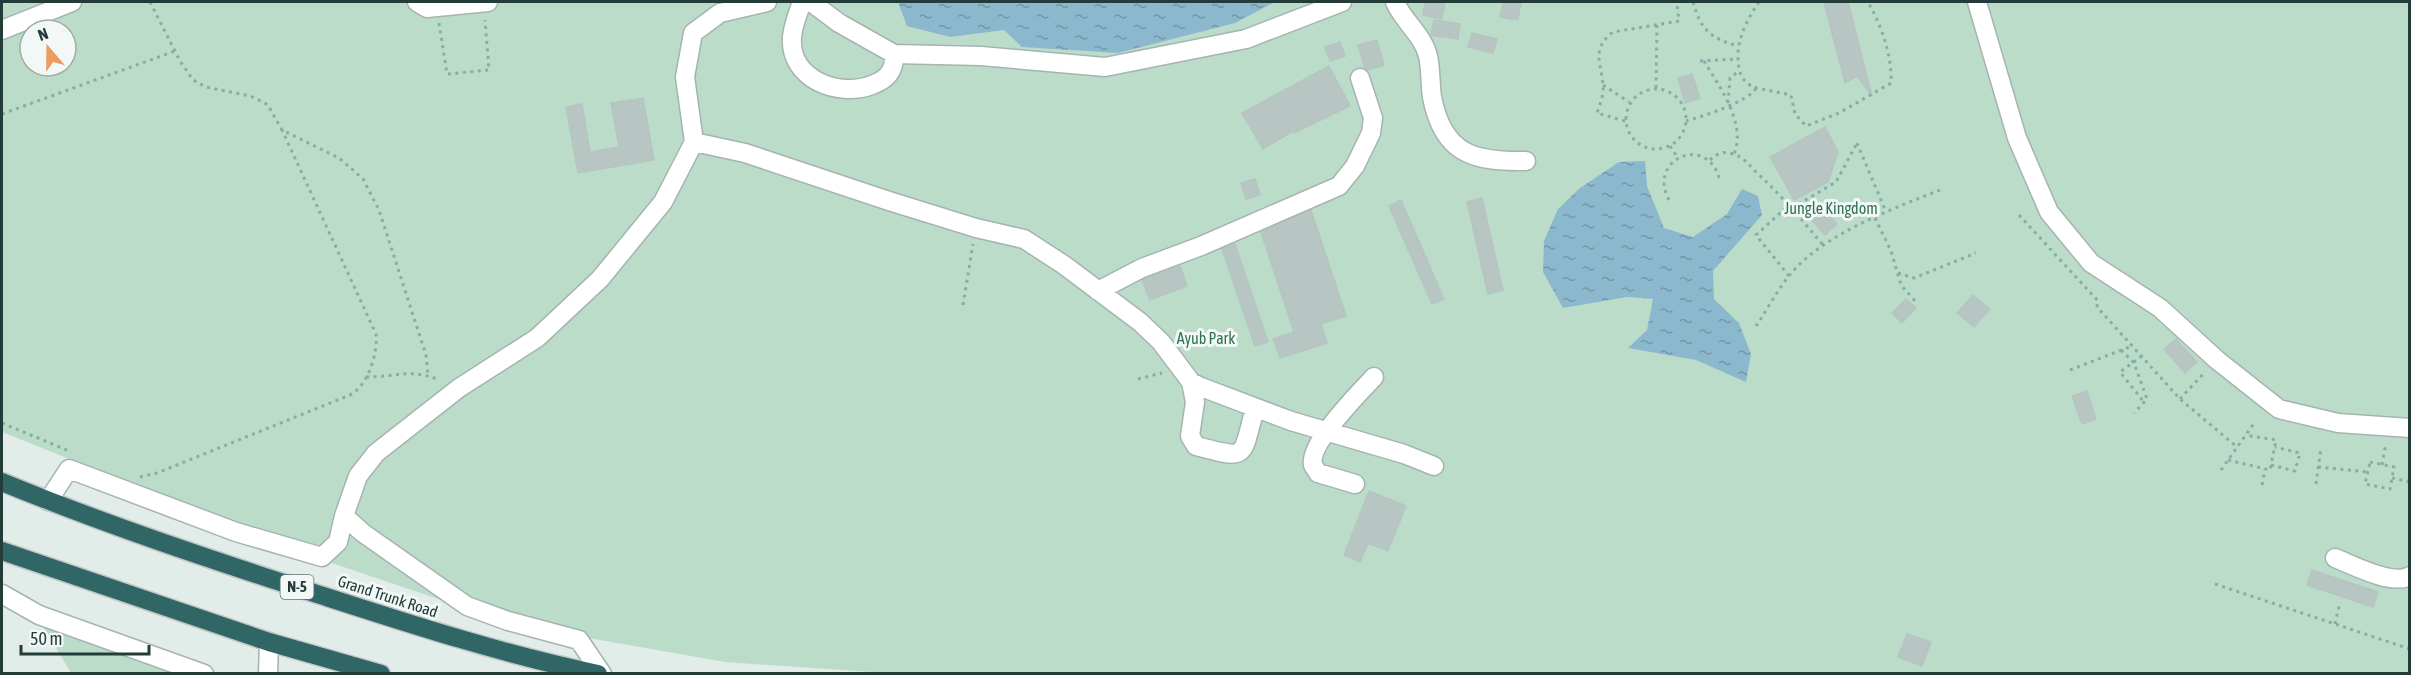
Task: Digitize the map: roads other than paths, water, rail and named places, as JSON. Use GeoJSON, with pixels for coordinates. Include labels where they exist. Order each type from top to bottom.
{"type":"FeatureCollection","features":[{"type":"Feature","properties":{"kind":"highway","name":"Grand Trunk Road"},"geometry":{"type":"LineString","coordinates":[[2,482],[48,501],[274,580],[430,631],[550,664],[600,674]]}},
{"type":"Feature","properties":{"kind":"highway"},"geometry":{"type":"LineString","coordinates":[[2,551],[269,642],[381,674]]}},
{"type":"Feature","properties":{"kind":"street"},"geometry":{"type":"LineString","coordinates":[[2,30],[72,2]]}},
{"type":"Feature","properties":{"kind":"street"},"geometry":{"type":"LineString","coordinates":[[417,2],[427,8],[486,2]]}},
{"type":"Feature","properties":{"kind":"street"},"geometry":{"type":"LineString","coordinates":[[48,501],[69,469],[236,532],[322,557],[338,542],[358,476],[376,453],[459,388],[537,338],[600,279],[663,202],[694,142],[685,77],[693,33],[720,13],[767,2]]}},
{"type":"Feature","properties":{"kind":"street"},"geometry":{"type":"LineString","coordinates":[[802,2],[792,38],[794,55],[804,72],[822,84],[842,90],[860,89],[882,81],[892,69],[894,54]]}},
{"type":"Feature","properties":{"kind":"street"},"geometry":{"type":"LineString","coordinates":[[811,2],[839,23],[894,54],[981,56],[1106,67],[1246,39],[1342,2]]}},
{"type":"Feature","properties":{"kind":"street"},"geometry":{"type":"LineString","coordinates":[[1395,2],[1428,56],[1432,97],[1438,116],[1452,143],[1476,158],[1499,162],[1526,161]]}},
{"type":"Feature","properties":{"kind":"street"},"geometry":{"type":"LineString","coordinates":[[1977,2],[2017,138],[2049,212],[2091,263],[2160,308],[2217,360],[2279,409],[2338,423],[2409,428]]}},
{"type":"Feature","properties":{"kind":"street"},"geometry":{"type":"LineString","coordinates":[[1098,291],[1142,268],[1253,225],[1339,186],[1355,166],[1371,133],[1373,118],[1360,78]]}},
{"type":"Feature","properties":{"kind":"street"},"geometry":{"type":"LineString","coordinates":[[694,142],[745,153],[976,228],[1024,239],[1064,265],[1161,342],[1191,382],[1195,402],[1190,436],[1196,446],[1232,456],[1238,454],[1244,449],[1255,408]]}},
{"type":"Feature","properties":{"kind":"street"},"geometry":{"type":"LineString","coordinates":[[1355,484],[1318,473],[1313,465],[1313,456],[1325,432],[1374,376]]}},
{"type":"Feature","properties":{"kind":"street"},"geometry":{"type":"LineString","coordinates":[[1191,382],[1255,408],[1325,432],[1404,454],[1434,466]]}},
{"type":"Feature","properties":{"kind":"street"},"geometry":{"type":"LineString","coordinates":[[344,516],[363,533],[467,606],[508,621],[579,640],[600,674]]}},
{"type":"Feature","properties":{"kind":"street"},"geometry":{"type":"LineString","coordinates":[[2335,558],[2393,580],[2409,576]]}},
{"type":"Feature","properties":{"kind":"street"},"geometry":{"type":"LineString","coordinates":[[2,594],[39,615],[204,674]]}},
{"type":"Feature","properties":{"kind":"street"},"geometry":{"type":"LineString","coordinates":[[268,674],[269,642]]}},
{"type":"Feature","properties":{"kind":"water"},"geometry":{"type":"Polygon","coordinates":[[[898,2],[1275,2],[1235,23],[1118,53],[1022,47],[1004,30],[950,37],[907,26],[898,2]]]}},
{"type":"Feature","properties":{"kind":"water"},"geometry":{"type":"Polygon","coordinates":[[[1645,161],[1647,186],[1664,228],[1693,237],[1727,214],[1742,189],[1758,196],[1762,215],[1713,271],[1714,299],[1739,323],[1751,354],[1746,382],[1696,360],[1628,348],[1647,330],[1653,299],[1627,297],[1563,308],[1543,272],[1544,241],[1558,209],[1580,188],[1619,162],[1645,161]]]}},
{"type":"Feature","properties":{"kind":"park label","name":"Jungle Kingdom"},"geometry":{"type":"Point","coordinates":[1831,208]}},
{"type":"Feature","properties":{"kind":"park label","name":"Ayub Park"},"geometry":{"type":"Point","coordinates":[1206,338]}}]}
